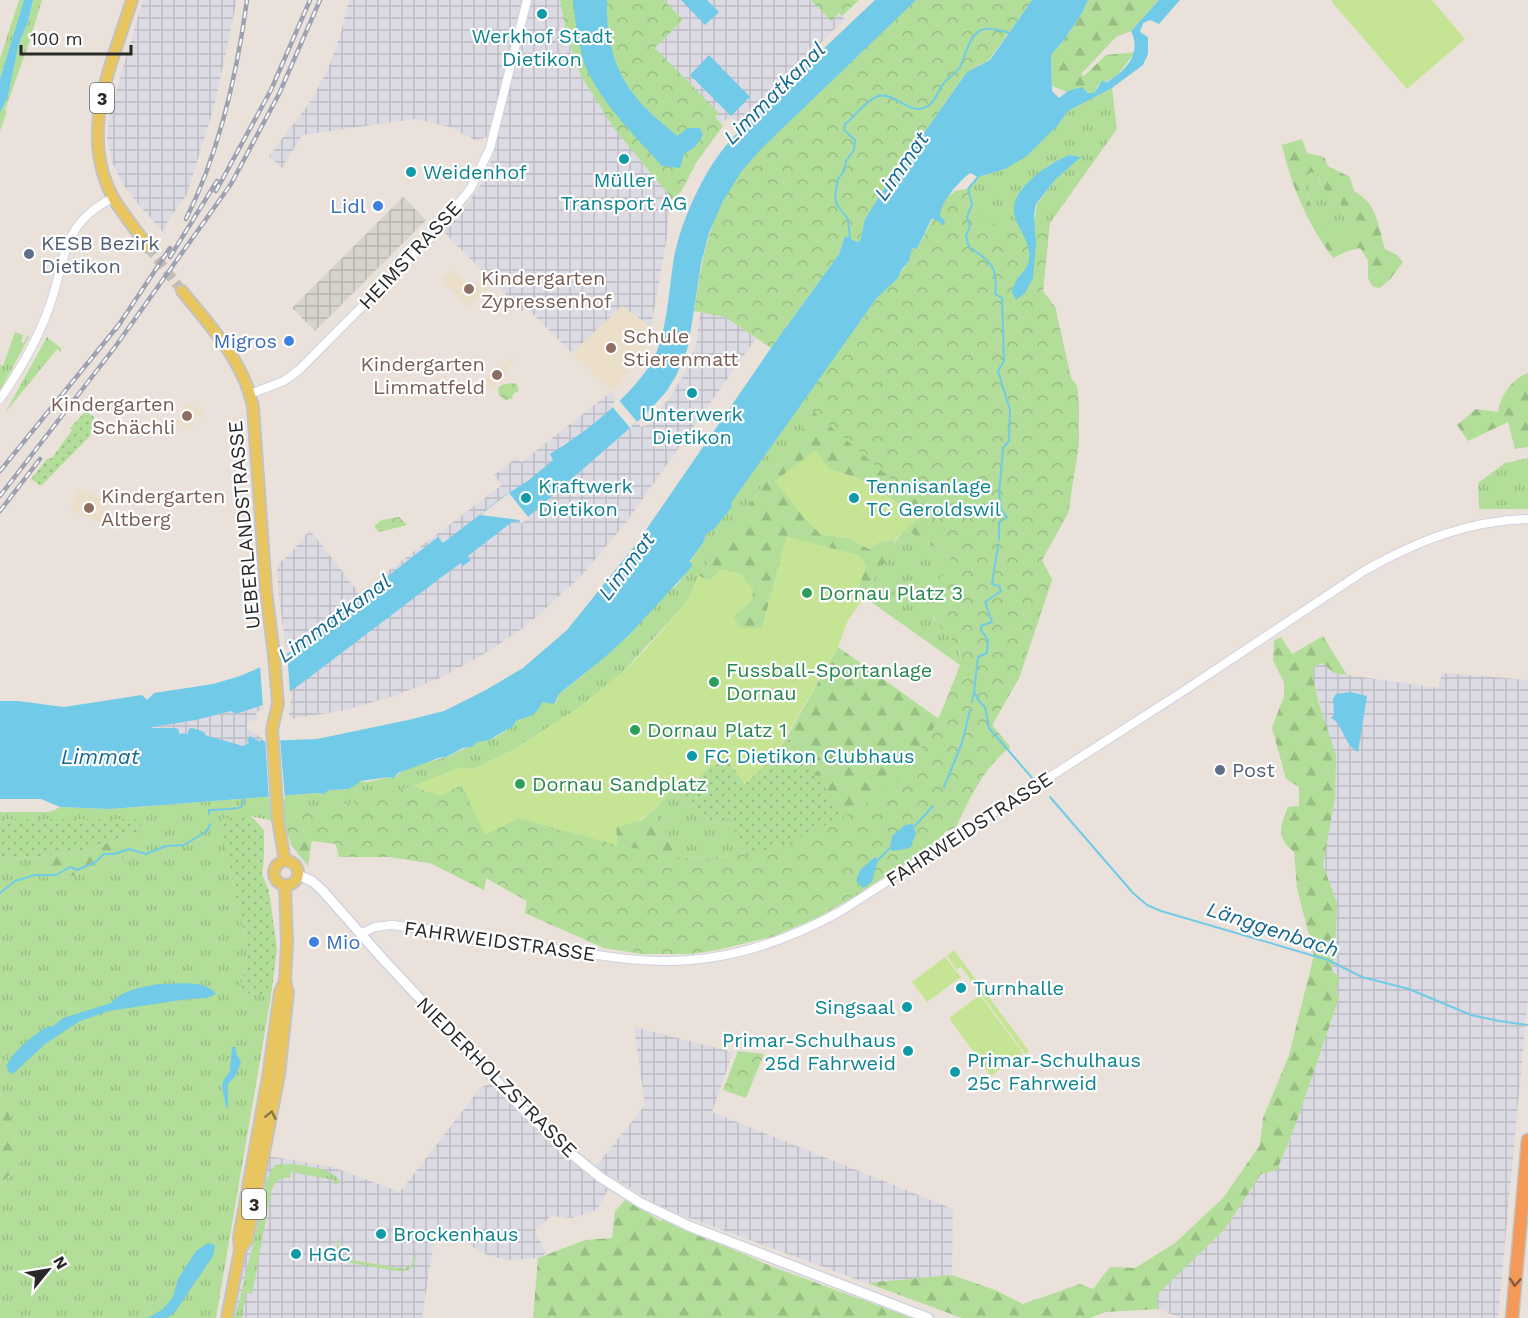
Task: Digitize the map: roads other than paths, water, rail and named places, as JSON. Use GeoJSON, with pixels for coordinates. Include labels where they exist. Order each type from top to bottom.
{"type":"FeatureCollection","features":[{"type":"Feature","properties":{"kind":"highway"},"geometry":{"type":"LineString","coordinates":[[1512,1318],[1528,1140]]}},
{"type":"Feature","properties":{"kind":"main road","name":"3"},"geometry":{"type":"LineString","coordinates":[[132,0],[98,113],[96,134],[102,172],[113,198],[148,247]]}},
{"type":"Feature","properties":{"kind":"main road","name":"UEBERLANDSTRASSE"},"geometry":{"type":"LineString","coordinates":[[182,291],[235,361],[244,375],[250,394],[278,704],[273,723],[278,811],[285,861]]}},
{"type":"Feature","properties":{"kind":"main road"},"geometry":{"type":"LineString","coordinates":[[285,861],[293,863],[298,875],[295,882],[285,886],[277,882],[273,873],[276,865],[285,861]]}},
{"type":"Feature","properties":{"kind":"main road","name":"NIEDERHOLZSTRASSE"},"geometry":{"type":"LineString","coordinates":[[298,875],[316,884],[475,1059],[543,1129],[571,1154],[614,1186],[641,1203],[689,1226],[928,1318]]}},
{"type":"Feature","properties":{"kind":"main road","name":"3"},"geometry":{"type":"LineString","coordinates":[[227,1318],[240,1250],[239,1237],[273,1076],[280,992],[285,981],[287,942],[285,886]]}},
{"type":"Feature","properties":{"kind":"street","name":"HEIMSTRASSE"},"geometry":{"type":"LineString","coordinates":[[250,394],[284,381],[299,370],[431,237],[465,196],[490,148],[526,0]]}},
{"type":"Feature","properties":{"kind":"street"},"geometry":{"type":"LineString","coordinates":[[0,399],[40,329],[53,297],[73,231],[90,212],[113,198]]}},
{"type":"Feature","properties":{"kind":"street","name":"FAHRWEIDSTRASSE"},"geometry":{"type":"LineString","coordinates":[[360,934],[382,926],[398,926],[612,957],[658,961],[717,956],[782,940],[823,921],[850,905],[1392,555],[1422,541],[1460,528],[1528,519]]}},
{"type":"Feature","properties":{"kind":"water"},"geometry":{"type":"Polygon","coordinates":[[[24,0],[33,0],[28,22],[19,43],[8,96],[0,113],[0,79],[24,0]]]}},
{"type":"Feature","properties":{"kind":"water"},"geometry":{"type":"Polygon","coordinates":[[[573,0],[607,0],[608,26],[616,64],[628,87],[645,108],[677,136],[688,128],[700,128],[703,135],[695,147],[684,154],[680,168],[662,166],[622,122],[595,85],[582,56],[573,0]]]}},
{"type":"Feature","properties":{"kind":"water"},"geometry":{"type":"Polygon","coordinates":[[[681,0],[707,0],[719,12],[705,25],[681,0]]]}},
{"type":"Feature","properties":{"kind":"water","name":"Limmat"},"geometry":{"type":"Polygon","coordinates":[[[875,0],[916,0],[762,148],[741,172],[723,201],[709,233],[701,264],[687,350],[666,392],[646,414],[521,523],[512,522],[468,556],[471,560],[463,566],[461,563],[447,573],[294,689],[263,705],[236,714],[231,711],[153,727],[149,729],[149,733],[201,734],[243,746],[249,743],[247,741],[250,736],[260,742],[261,739],[264,741],[317,739],[444,711],[523,668],[567,630],[637,543],[771,348],[839,254],[845,236],[857,242],[860,241],[865,219],[905,156],[967,72],[990,60],[1032,0],[1088,0],[1064,40],[1051,55],[1052,91],[1059,98],[1068,91],[1082,87],[1088,93],[1094,93],[1102,81],[1107,82],[1120,72],[1130,61],[1135,47],[1131,31],[1159,0],[1180,0],[1159,24],[1150,20],[1143,23],[1140,32],[1148,37],[1148,54],[1143,65],[1112,88],[1068,111],[1057,126],[1027,156],[1005,169],[978,177],[970,173],[961,181],[943,205],[940,216],[945,221],[944,225],[932,218],[917,249],[912,248],[909,261],[897,279],[876,299],[731,503],[732,507],[714,529],[706,534],[703,543],[689,562],[693,564],[689,570],[629,635],[559,694],[554,704],[542,702],[532,715],[517,720],[513,726],[489,740],[477,742],[472,747],[463,748],[446,757],[398,773],[393,779],[390,777],[360,781],[349,788],[329,790],[324,794],[110,809],[60,807],[41,799],[0,799],[0,701],[64,707],[142,695],[147,700],[154,693],[213,684],[240,676],[275,661],[290,652],[438,537],[443,543],[504,496],[529,480],[553,460],[550,454],[579,435],[611,409],[639,380],[657,351],[666,317],[674,257],[680,235],[696,193],[714,161],[731,140],[779,91],[875,0]]]}},
{"type":"Feature","properties":{"kind":"water"},"geometry":{"type":"Polygon","coordinates":[[[709,55],[750,97],[731,116],[690,75],[709,55]]]}},
{"type":"Feature","properties":{"kind":"water"},"geometry":{"type":"Polygon","coordinates":[[[1069,155],[1081,157],[1056,179],[1036,204],[1033,278],[1025,293],[1016,300],[1011,291],[1027,266],[1029,253],[1015,218],[1014,203],[1018,194],[1033,178],[1069,155]]]}},
{"type":"Feature","properties":{"kind":"water"},"geometry":{"type":"Polygon","coordinates":[[[1350,692],[1367,696],[1358,752],[1349,744],[1338,724],[1331,718],[1334,715],[1333,699],[1336,694],[1350,692]]]}},
{"type":"Feature","properties":{"kind":"water"},"geometry":{"type":"Polygon","coordinates":[[[913,824],[916,834],[910,848],[893,851],[890,848],[892,836],[905,825],[913,824]]]}},
{"type":"Feature","properties":{"kind":"water"},"geometry":{"type":"Polygon","coordinates":[[[875,857],[878,860],[872,882],[863,888],[856,881],[860,870],[875,857]]]}},
{"type":"Feature","properties":{"kind":"water"},"geometry":{"type":"Polygon","coordinates":[[[160,984],[198,984],[211,989],[216,994],[207,998],[109,1011],[80,1021],[45,1044],[13,1074],[9,1072],[6,1066],[15,1054],[31,1038],[49,1026],[52,1027],[63,1018],[111,1003],[127,992],[160,984]]]}},
{"type":"Feature","properties":{"kind":"water"},"geometry":{"type":"Polygon","coordinates":[[[232,1047],[236,1047],[236,1053],[241,1062],[236,1075],[228,1084],[228,1108],[222,1086],[230,1071],[232,1047]]]}},
{"type":"Feature","properties":{"kind":"water"},"geometry":{"type":"Polygon","coordinates":[[[208,1243],[215,1245],[213,1256],[175,1312],[167,1318],[148,1318],[163,1309],[173,1297],[178,1279],[196,1251],[208,1243]]]}},
{"type":"Feature","properties":{"kind":"waterway"},"geometry":{"type":"LineString","coordinates":[[850,239],[848,219],[837,205],[835,196],[838,179],[854,150],[855,140],[844,130],[845,124],[867,102],[876,97],[889,97],[915,109],[928,106],[944,83],[960,67],[971,40],[979,31],[990,29],[1011,33]]}},
{"type":"Feature","properties":{"kind":"waterway","name":"Länggenbach"},"geometry":{"type":"LineString","coordinates":[[978,177],[968,189],[972,204],[967,217],[970,226],[966,236],[969,247],[988,261],[994,271],[995,294],[1002,298],[1004,361],[998,371],[1010,410],[1009,441],[1003,448],[999,493],[1001,509],[1007,517],[999,522],[999,540]]}},
{"type":"Feature","properties":{"kind":"waterway","name":"Länggenbach"},"geometry":{"type":"LineString","coordinates":[[998,546],[992,584],[999,586],[1001,591],[985,602],[992,622],[981,626],[988,640],[987,653],[978,657],[974,692],[985,707],[989,728],[1033,779]]}},
{"type":"Feature","properties":{"kind":"waterway","name":"Länggenbach"},"geometry":{"type":"LineString","coordinates":[[972,702],[974,693]]}},
{"type":"Feature","properties":{"kind":"waterway"},"geometry":{"type":"LineString","coordinates":[[944,787],[962,743],[970,710]]}},
{"type":"Feature","properties":{"kind":"waterway"},"geometry":{"type":"LineString","coordinates":[[152,733],[175,732]]}},
{"type":"Feature","properties":{"kind":"waterway"},"geometry":{"type":"LineString","coordinates":[[192,732],[201,735]]}},
{"type":"Feature","properties":{"kind":"waterway"},"geometry":{"type":"LineString","coordinates":[[209,814],[209,810],[241,807],[245,797]]}},
{"type":"Feature","properties":{"kind":"waterway","name":"Länggenbach"},"geometry":{"type":"LineString","coordinates":[[1050,797],[1133,893],[1147,905],[1328,960],[1362,977],[1409,989],[1471,1015],[1527,1025]]}},
{"type":"Feature","properties":{"kind":"waterway"},"geometry":{"type":"LineString","coordinates":[[915,826],[933,806]]}},
{"type":"Feature","properties":{"kind":"waterway"},"geometry":{"type":"LineString","coordinates":[[0,893],[15,881],[35,875],[56,875],[70,867],[77,870],[94,863],[104,854],[114,854],[129,849],[146,854],[166,846],[184,845],[207,831],[210,824]]}},
{"type":"Feature","properties":{"kind":"waterway"},"geometry":{"type":"LineString","coordinates":[[878,860],[890,848]]}},
{"type":"Feature","properties":{"kind":"tunnel"},"geometry":{"type":"LineString","coordinates":[[148,247],[182,291]]}},
{"type":"Feature","properties":{"kind":"railway"},"geometry":{"type":"LineString","coordinates":[[186,219],[198,193],[226,112],[247,0]]}},
{"type":"Feature","properties":{"kind":"railway"},"geometry":{"type":"LineString","coordinates":[[216,191],[271,90],[310,0]]}},
{"type":"Feature","properties":{"kind":"railway"},"geometry":{"type":"LineString","coordinates":[[0,496],[115,347],[231,184],[279,94],[320,0]]}},
{"type":"Feature","properties":{"kind":"railway"},"geometry":{"type":"LineString","coordinates":[[170,257],[217,181]]}},
{"type":"Feature","properties":{"kind":"railway"},"geometry":{"type":"LineString","coordinates":[[116,329],[170,248]]}},
{"type":"Feature","properties":{"kind":"railway"},"geometry":{"type":"LineString","coordinates":[[0,471],[121,322]]}},
{"type":"Feature","properties":{"kind":"railway"},"geometry":{"type":"LineString","coordinates":[[0,511],[40,459]]}},
{"type":"Feature","properties":{"kind":"place","name":"Werkhof Stadt Dietikon"},"geometry":{"type":"Point","coordinates":[542,14]}},
{"type":"Feature","properties":{"kind":"place","name":"Müller Transport AG"},"geometry":{"type":"Point","coordinates":[624,159]}},
{"type":"Feature","properties":{"kind":"place","name":"Weidenhof"},"geometry":{"type":"Point","coordinates":[411,172]}},
{"type":"Feature","properties":{"kind":"place","name":"Lidl"},"geometry":{"type":"Point","coordinates":[378,206]}},
{"type":"Feature","properties":{"kind":"place","name":"KESB Bezirk Dietikon"},"geometry":{"type":"Point","coordinates":[29,254]}},
{"type":"Feature","properties":{"kind":"place","name":"Kindergarten Zypressenhof"},"geometry":{"type":"Point","coordinates":[469,289]}},
{"type":"Feature","properties":{"kind":"place","name":"Migros"},"geometry":{"type":"Point","coordinates":[289,341]}},
{"type":"Feature","properties":{"kind":"place","name":"Schule Stierenmatt"},"geometry":{"type":"Point","coordinates":[611,348]}},
{"type":"Feature","properties":{"kind":"place","name":"Kindergarten Limmatfeld"},"geometry":{"type":"Point","coordinates":[497,375]}},
{"type":"Feature","properties":{"kind":"place","name":"Unterwerk Dietikon"},"geometry":{"type":"Point","coordinates":[692,393]}},
{"type":"Feature","properties":{"kind":"place","name":"Kindergarten Schächli"},"geometry":{"type":"Point","coordinates":[187,416]}},
{"type":"Feature","properties":{"kind":"place","name":"Kraftwerk Dietikon"},"geometry":{"type":"Point","coordinates":[526,498]}},
{"type":"Feature","properties":{"kind":"place","name":"Tennisanlage TC Geroldswil"},"geometry":{"type":"Point","coordinates":[854,498]}},
{"type":"Feature","properties":{"kind":"place","name":"Kindergarten Altberg"},"geometry":{"type":"Point","coordinates":[89,508]}},
{"type":"Feature","properties":{"kind":"place","name":"Dornau Platz 3"},"geometry":{"type":"Point","coordinates":[807,593]}},
{"type":"Feature","properties":{"kind":"place","name":"Fussball-Sportanlage Dornau"},"geometry":{"type":"Point","coordinates":[714,682]}},
{"type":"Feature","properties":{"kind":"place","name":"Dornau Platz 1"},"geometry":{"type":"Point","coordinates":[635,730]}},
{"type":"Feature","properties":{"kind":"place","name":"FC Dietikon Clubhaus"},"geometry":{"type":"Point","coordinates":[692,756]}},
{"type":"Feature","properties":{"kind":"place","name":"Post"},"geometry":{"type":"Point","coordinates":[1220,770]}},
{"type":"Feature","properties":{"kind":"place","name":"Dornau Sandplatz"},"geometry":{"type":"Point","coordinates":[520,784]}},
{"type":"Feature","properties":{"kind":"place","name":"Mio"},"geometry":{"type":"Point","coordinates":[314,942]}},
{"type":"Feature","properties":{"kind":"place","name":"Turnhalle"},"geometry":{"type":"Point","coordinates":[961,988]}},
{"type":"Feature","properties":{"kind":"place","name":"Singsaal"},"geometry":{"type":"Point","coordinates":[907,1007]}},
{"type":"Feature","properties":{"kind":"place","name":"Primar-Schulhaus 25d Fahrweid"},"geometry":{"type":"Point","coordinates":[908,1051]}},
{"type":"Feature","properties":{"kind":"place","name":"Primar-Schulhaus 25c Fahrweid"},"geometry":{"type":"Point","coordinates":[955,1072]}},
{"type":"Feature","properties":{"kind":"place","name":"Brockenhaus"},"geometry":{"type":"Point","coordinates":[381,1234]}},
{"type":"Feature","properties":{"kind":"place","name":"HGC"},"geometry":{"type":"Point","coordinates":[296,1254]}},
{"type":"Feature","properties":{"kind":"water label","name":"Limmatkanal"},"geometry":{"type":"Point","coordinates":[774,93]}},
{"type":"Feature","properties":{"kind":"water label","name":"Limmatkanal"},"geometry":{"type":"Point","coordinates":[334,618]}}]}
